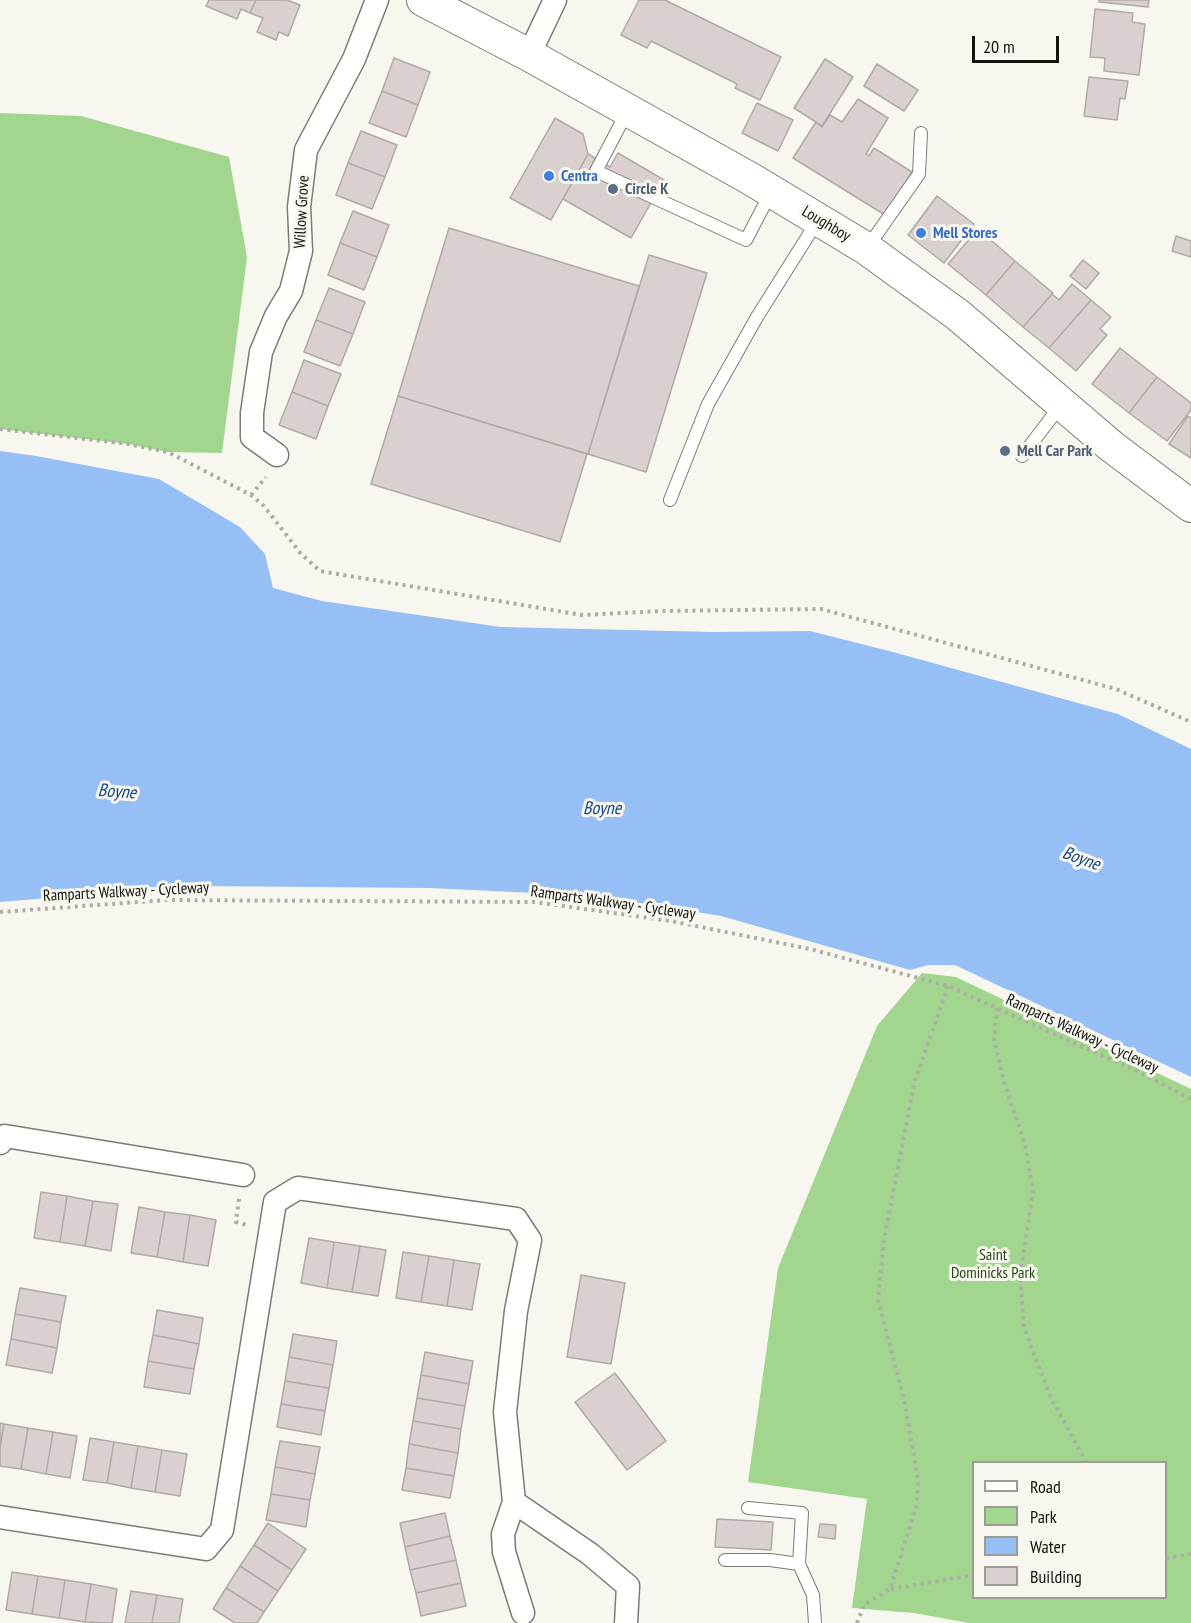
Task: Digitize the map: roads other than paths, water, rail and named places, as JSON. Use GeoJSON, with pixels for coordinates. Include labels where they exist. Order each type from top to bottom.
{"type":"FeatureCollection","features":[{"type":"Feature","properties":{"kind":"main road","name":"Loughboy"},"geometry":{"type":"LineString","coordinates":[[423,0],[628,110],[772,191],[867,249],[958,315],[1120,453],[1191,506]]}},
{"type":"Feature","properties":{"kind":"street","name":"Willow Grove"},"geometry":{"type":"LineString","coordinates":[[277,455],[252,437],[252,413],[261,352],[276,316],[291,291],[301,251],[299,207],[306,150],[354,59],[377,0]]}},
{"type":"Feature","properties":{"kind":"street"},"geometry":{"type":"LineString","coordinates":[[529,55],[555,0]]}},
{"type":"Feature","properties":{"kind":"street"},"geometry":{"type":"LineString","coordinates":[[0,1143],[5,1136],[243,1174]]}},
{"type":"Feature","properties":{"kind":"street"},"geometry":{"type":"LineString","coordinates":[[0,1517],[206,1549],[222,1530],[275,1202],[298,1188],[516,1219],[530,1240],[516,1311],[505,1412],[514,1502],[503,1534],[504,1552],[523,1613]]}},
{"type":"Feature","properties":{"kind":"street"},"geometry":{"type":"LineString","coordinates":[[514,1502],[590,1554],[628,1586],[626,1623]]}},
{"type":"Feature","properties":{"kind":"lane"},"geometry":{"type":"LineString","coordinates":[[628,110],[596,171],[746,240],[772,191]]}},
{"type":"Feature","properties":{"kind":"lane"},"geometry":{"type":"LineString","coordinates":[[867,249],[919,174],[921,133]]}},
{"type":"Feature","properties":{"kind":"lane"},"geometry":{"type":"LineString","coordinates":[[670,500],[708,404],[757,317],[819,219]]}},
{"type":"Feature","properties":{"kind":"lane"},"geometry":{"type":"LineString","coordinates":[[1022,456],[1062,404]]}},
{"type":"Feature","properties":{"kind":"lane"},"geometry":{"type":"LineString","coordinates":[[748,1508],[802,1513],[799,1564],[813,1595],[815,1623]]}},
{"type":"Feature","properties":{"kind":"lane"},"geometry":{"type":"LineString","coordinates":[[725,1560],[770,1560],[799,1564]]}},
{"type":"Feature","properties":{"kind":"water","name":"Boyne"},"geometry":{"type":"Polygon","coordinates":[[[0,451],[159,479],[240,527],[265,554],[273,588],[322,601],[501,627],[713,632],[810,631],[1118,714],[1191,749],[1191,1077],[955,965],[928,965],[910,970],[721,916],[597,896],[430,888],[197,886],[0,902],[0,451]]]}},
{"type":"Feature","properties":{"kind":"place","name":"Centra"},"geometry":{"type":"Point","coordinates":[549,176]}},
{"type":"Feature","properties":{"kind":"place","name":"Circle K"},"geometry":{"type":"Point","coordinates":[613,189]}},
{"type":"Feature","properties":{"kind":"place","name":"Mell Stores"},"geometry":{"type":"Point","coordinates":[921,233]}},
{"type":"Feature","properties":{"kind":"place","name":"Mell Car Park"},"geometry":{"type":"Point","coordinates":[1005,451]}},
{"type":"Feature","properties":{"kind":"park label","name":"Saint Dominicks Park"},"geometry":{"type":"Point","coordinates":[993,1264]}}]}
